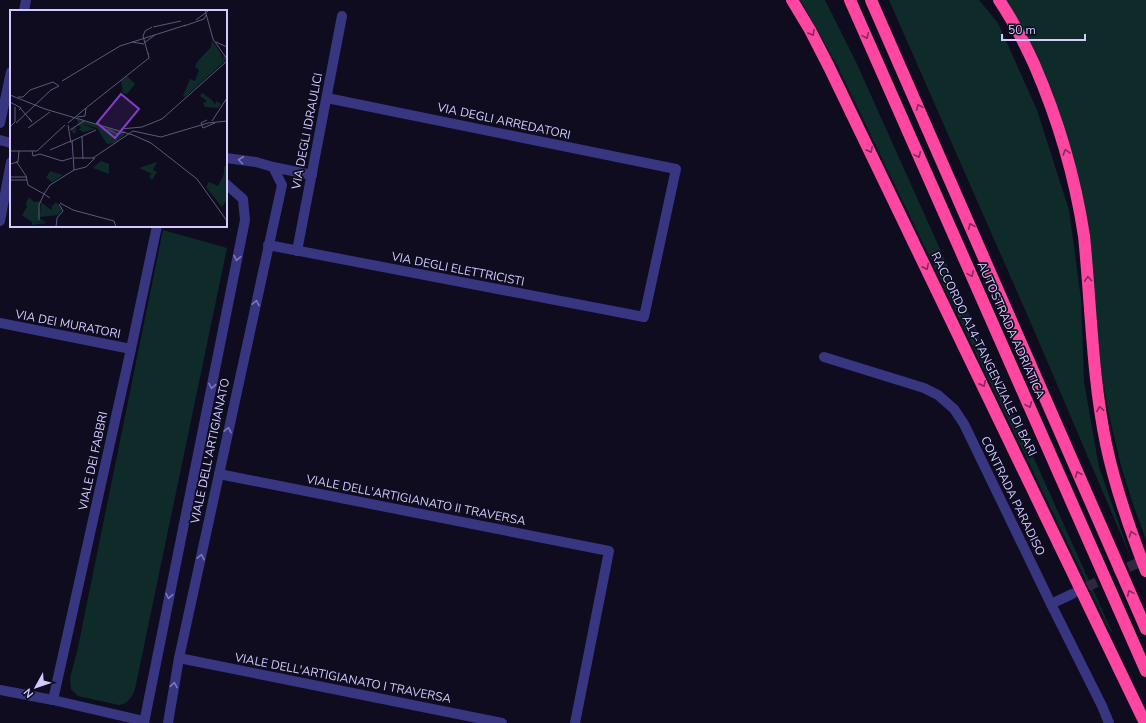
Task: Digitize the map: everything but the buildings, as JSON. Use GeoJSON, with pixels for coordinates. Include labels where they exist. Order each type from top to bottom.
{"type":"FeatureCollection","features":[{"type":"Feature","properties":{"kind":"highway","name":"RACCORDO A14-TANGENZIALE DI BARI"},"geometry":{"type":"LineString","coordinates":[[792,0],[810,30],[833,74],[1145,723]]}},
{"type":"Feature","properties":{"kind":"highway","name":"AUTOSTRADA ADRIATICA"},"geometry":{"type":"LineString","coordinates":[[850,0],[1146,671]]}},
{"type":"Feature","properties":{"kind":"highway","name":"AUTOSTRADA ADRIATICA"},"geometry":{"type":"LineString","coordinates":[[871,0],[1146,628]]}},
{"type":"Feature","properties":{"kind":"highway"},"geometry":{"type":"LineString","coordinates":[[999,0],[1015,24],[1040,80],[1058,127],[1068,160],[1081,214],[1084,236],[1095,372],[1106,443],[1122,504],[1146,571]]}},
{"type":"Feature","properties":{"kind":"highway"},"geometry":{"type":"LineString","coordinates":[[1137,705],[1142,723]]}},
{"type":"Feature","properties":{"kind":"street"},"geometry":{"type":"LineString","coordinates":[[24,10],[26,0]]}},
{"type":"Feature","properties":{"kind":"street","name":"VIA DEGLI IDRAULICI"},"geometry":{"type":"LineString","coordinates":[[297,251],[342,16]]}},
{"type":"Feature","properties":{"kind":"street"},"geometry":{"type":"LineString","coordinates":[[3,118],[10,78]]}},
{"type":"Feature","properties":{"kind":"street","name":"VIA DEGLI ARREDATORI"},"geometry":{"type":"LineString","coordinates":[[327,98],[676,169],[644,317]]}},
{"type":"Feature","properties":{"kind":"street"},"geometry":{"type":"LineString","coordinates":[[0,140],[10,143]]}},
{"type":"Feature","properties":{"kind":"street"},"geometry":{"type":"LineString","coordinates":[[227,158],[256,162],[312,175]]}},
{"type":"Feature","properties":{"kind":"street"},"geometry":{"type":"LineString","coordinates":[[0,221],[10,167]]}},
{"type":"Feature","properties":{"kind":"street","name":"VIALE DELL'ARTIGIANATO"},"geometry":{"type":"LineString","coordinates":[[168,723],[179,658],[282,185],[273,167]]}},
{"type":"Feature","properties":{"kind":"street","name":"VIALE DELL'ARTIGIANATO"},"geometry":{"type":"LineString","coordinates":[[144,722],[245,220],[242,199],[227,185]]}},
{"type":"Feature","properties":{"kind":"street","name":"VIALE DEI FABBRI"},"geometry":{"type":"LineString","coordinates":[[53,700],[157,227]]}},
{"type":"Feature","properties":{"kind":"street","name":"VIA DEGLI ELETTRICISTI"},"geometry":{"type":"LineString","coordinates":[[268,245],[644,317]]}},
{"type":"Feature","properties":{"kind":"street","name":"VIA DEI MURATORI"},"geometry":{"type":"LineString","coordinates":[[0,323],[131,350]]}},
{"type":"Feature","properties":{"kind":"street","name":"CONTRADA PARADISO"},"geometry":{"type":"LineString","coordinates":[[824,357],[924,388],[938,395],[954,409],[964,424],[1109,723]]}},
{"type":"Feature","properties":{"kind":"street","name":"VIALE DELL'ARTIGIANATO II TRAVERSA"},"geometry":{"type":"LineString","coordinates":[[219,474],[609,551],[575,723]]}},
{"type":"Feature","properties":{"kind":"street"},"geometry":{"type":"LineString","coordinates":[[1051,604],[1072,594]]}},
{"type":"Feature","properties":{"kind":"street","name":"VIALE DELL'ARTIGIANATO I TRAVERSA"},"geometry":{"type":"LineString","coordinates":[[179,658],[502,723]]}},
{"type":"Feature","properties":{"kind":"street"},"geometry":{"type":"LineString","coordinates":[[0,690],[53,700],[144,722]]}},
{"type":"Feature","properties":{"kind":"green space"},"geometry":{"type":"Polygon","coordinates":[[[800,0],[825,0],[856,62],[1112,632],[1110,631],[838,67],[800,0]]]}},
{"type":"Feature","properties":{"kind":"green space"},"geometry":{"type":"Polygon","coordinates":[[[889,0],[979,0],[998,23],[1037,110],[1069,210],[1081,299],[1084,382],[1099,467],[1131,558],[1033,328],[889,0]]]}},
{"type":"Feature","properties":{"kind":"green space"},"geometry":{"type":"Polygon","coordinates":[[[1006,0],[1146,0],[1146,540],[1121,466],[1109,415],[1101,369],[1087,222],[1006,0]]]}},
{"type":"Feature","properties":{"kind":"green space"},"geometry":{"type":"Polygon","coordinates":[[[163,230],[227,248],[135,689],[132,696],[126,703],[119,705],[78,696],[71,689],[70,678],[77,652],[163,230]]]}},
{"type":"Feature","properties":{"kind":"tunnel"},"geometry":{"type":"LineString","coordinates":[[1074,593],[1146,559]]}}]}
